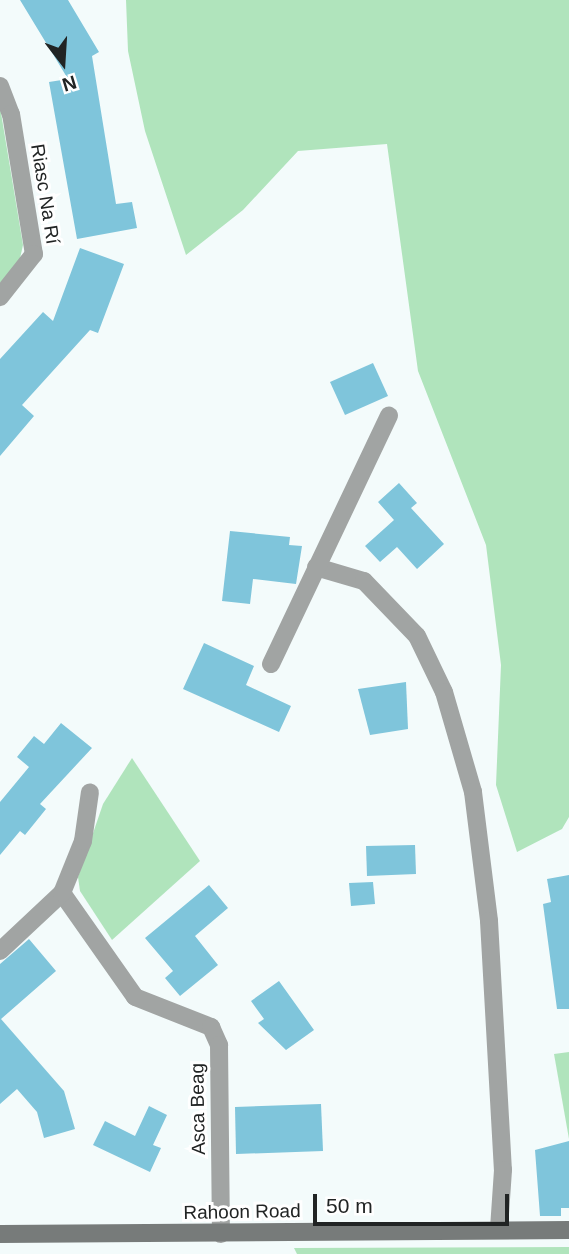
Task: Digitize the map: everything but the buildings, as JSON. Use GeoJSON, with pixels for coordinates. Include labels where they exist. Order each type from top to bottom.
{"type":"FeatureCollection","features":[{"type":"Feature","properties":{"kind":"street","name":"Riasc Na Rí"},"geometry":{"type":"LineString","coordinates":[[0,86],[11,114],[34,254],[0,297]]}},
{"type":"Feature","properties":{"kind":"street"},"geometry":{"type":"LineString","coordinates":[[271,664],[389,416]]}},
{"type":"Feature","properties":{"kind":"street"},"geometry":{"type":"LineString","coordinates":[[316,567],[364,581],[417,636],[443,692],[473,792],[489,920],[503,1171],[499,1229]]}},
{"type":"Feature","properties":{"kind":"street"},"geometry":{"type":"LineString","coordinates":[[0,951],[62,894],[83,841],[90,792]]}},
{"type":"Feature","properties":{"kind":"street","name":"Asca Beag"},"geometry":{"type":"LineString","coordinates":[[62,894],[135,998],[211,1027],[219,1045],[221,1234]]}},
{"type":"Feature","properties":{"kind":"street","name":"Rahoon Road"},"geometry":{"type":"LineString","coordinates":[[0,1234],[569,1230]]}},
{"type":"Feature","properties":{"kind":"green space"},"geometry":{"type":"Polygon","coordinates":[[[126,0],[569,0],[569,817],[562,829],[517,852],[496,785],[501,665],[486,545],[418,371],[387,144],[298,151],[243,210],[186,255],[145,131],[128,51],[126,0]]]}},
{"type":"Feature","properties":{"kind":"green space"},"geometry":{"type":"Polygon","coordinates":[[[0,107],[23,245],[19,263],[0,283],[0,107]]]}},
{"type":"Feature","properties":{"kind":"green space"},"geometry":{"type":"Polygon","coordinates":[[[132,758],[200,861],[112,940],[80,891],[78,877],[103,804],[132,758]]]}},
{"type":"Feature","properties":{"kind":"green space"},"geometry":{"type":"Polygon","coordinates":[[[569,1052],[569,1139],[554,1054],[569,1052]]]}},
{"type":"Feature","properties":{"kind":"green space"},"geometry":{"type":"Polygon","coordinates":[[[569,1247],[569,1254],[297,1254],[294,1248],[569,1247]]]}}]}
